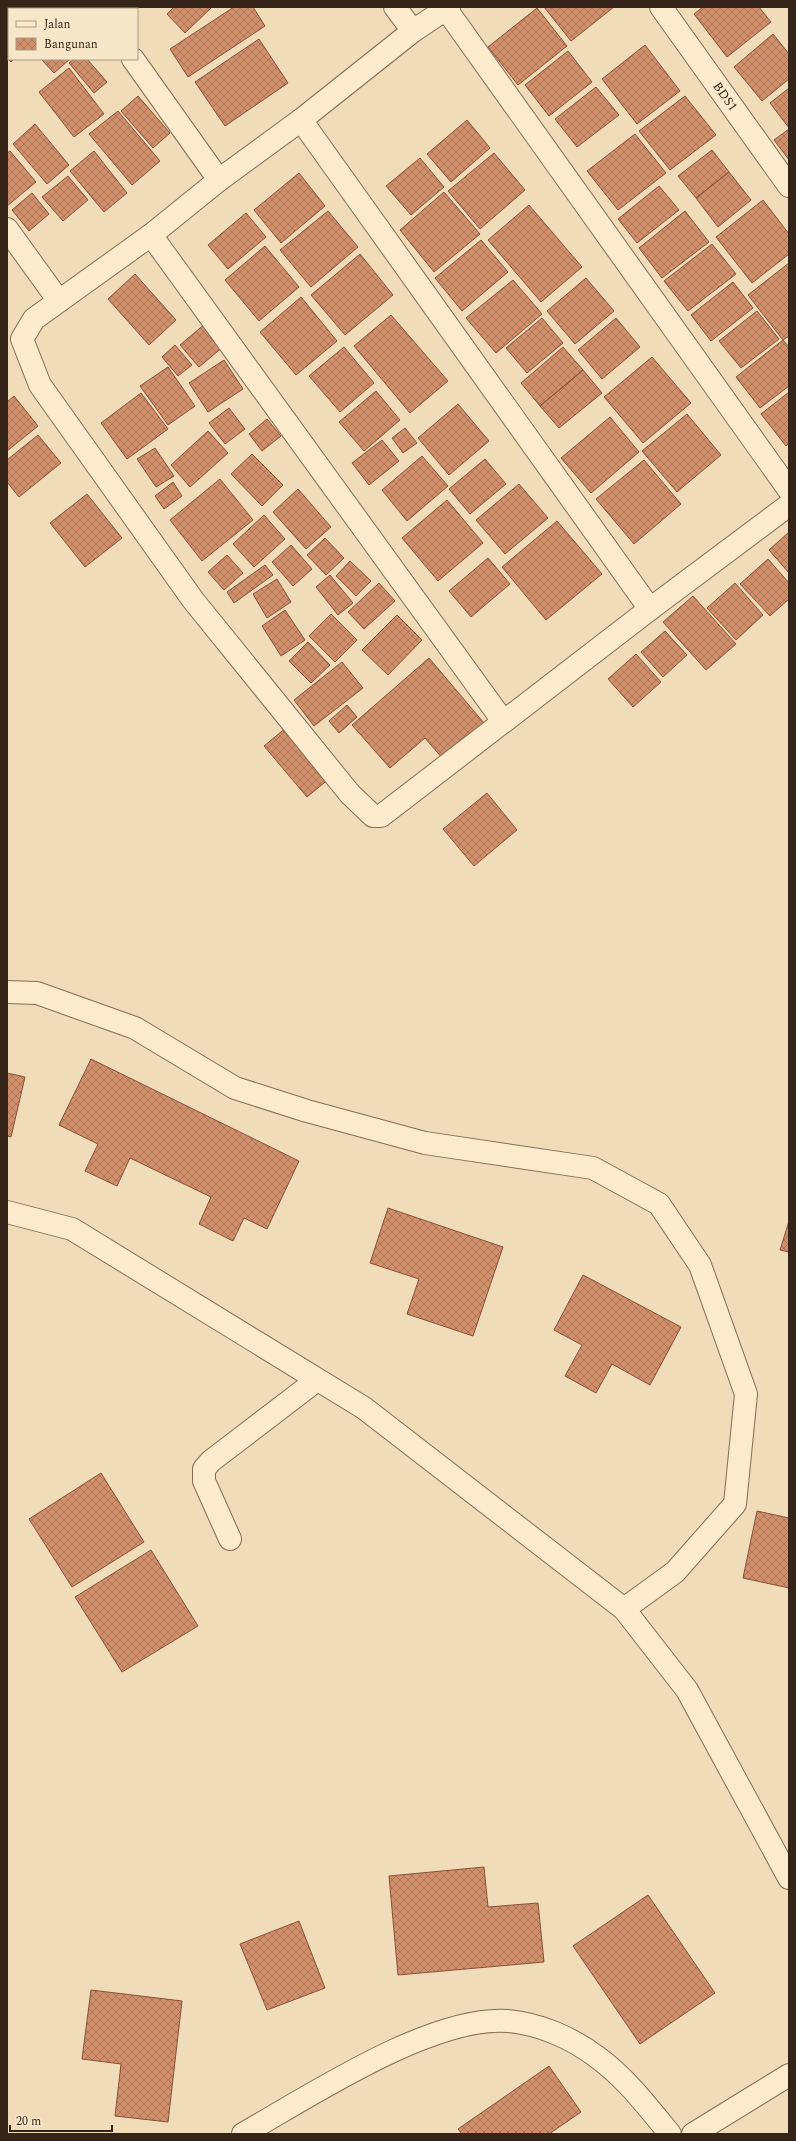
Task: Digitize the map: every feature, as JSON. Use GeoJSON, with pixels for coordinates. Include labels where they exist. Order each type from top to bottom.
{"type":"FeatureCollection","features":[{"type":"Feature","properties":{"kind":"street"},"geometry":{"type":"LineString","coordinates":[[395,7],[413,31]]}},
{"type":"Feature","properties":{"kind":"street","name":"BDS1"},"geometry":{"type":"LineString","coordinates":[[661,7],[789,186]]}},
{"type":"Feature","properties":{"kind":"street"},"geometry":{"type":"LineString","coordinates":[[789,490],[447,8],[413,31],[301,120],[219,180],[151,235],[34,319],[22,339],[40,385],[193,600],[345,788],[367,813],[373,816],[381,816],[503,721],[789,505]]}},
{"type":"Feature","properties":{"kind":"street"},"geometry":{"type":"LineString","coordinates":[[134,60],[219,180]]}},
{"type":"Feature","properties":{"kind":"street"},"geometry":{"type":"LineString","coordinates":[[301,120],[650,609]]}},
{"type":"Feature","properties":{"kind":"street"},"geometry":{"type":"LineString","coordinates":[[7,229],[59,301]]}},
{"type":"Feature","properties":{"kind":"street"},"geometry":{"type":"LineString","coordinates":[[151,235],[503,721]]}},
{"type":"Feature","properties":{"kind":"street"},"geometry":{"type":"LineString","coordinates":[[7,992],[37,993],[135,1028],[235,1088],[307,1111],[425,1143],[593,1168],[659,1204],[700,1266],[746,1394],[735,1504],[675,1572],[624,1609]]}},
{"type":"Feature","properties":{"kind":"street"},"geometry":{"type":"LineString","coordinates":[[7,1212],[72,1229],[364,1408],[624,1609],[687,1690],[789,1878]]}},
{"type":"Feature","properties":{"kind":"street"},"geometry":{"type":"LineString","coordinates":[[230,1538],[204,1481],[204,1469],[211,1461],[317,1380]]}},
{"type":"Feature","properties":{"kind":"street"},"geometry":{"type":"LineString","coordinates":[[243,2134],[365,2066],[409,2044],[446,2029],[480,2022],[508,2021],[539,2028],[562,2036],[597,2057],[630,2084],[670,2134]]}},
{"type":"Feature","properties":{"kind":"street"},"geometry":{"type":"LineString","coordinates":[[693,2134],[789,2075]]}},
{"type":"Feature","properties":{"kind":"building"},"geometry":{"type":"Polygon","coordinates":[[[47,7],[48,8],[17,8],[47,7]]]}},
{"type":"Feature","properties":{"kind":"building"},"geometry":{"type":"Polygon","coordinates":[[[174,7],[212,7],[185,33],[167,14],[174,7]]]}},
{"type":"Feature","properties":{"kind":"building"},"geometry":{"type":"Polygon","coordinates":[[[234,7],[253,7],[265,26],[188,77],[170,49],[234,7]]]}},
{"type":"Feature","properties":{"kind":"building"},"geometry":{"type":"Polygon","coordinates":[[[544,7],[614,7],[571,41],[544,7]]]}},
{"type":"Feature","properties":{"kind":"building"},"geometry":{"type":"Polygon","coordinates":[[[703,7],[759,7],[771,22],[727,57],[694,14],[703,7]]]}},
{"type":"Feature","properties":{"kind":"building"},"geometry":{"type":"Polygon","coordinates":[[[537,8],[567,46],[518,85],[488,47],[537,8]]]}},
{"type":"Feature","properties":{"kind":"building"},"geometry":{"type":"Polygon","coordinates":[[[8,16],[8,59],[7,58],[8,16]]]}},
{"type":"Feature","properties":{"kind":"building"},"geometry":{"type":"Polygon","coordinates":[[[773,34],[789,54],[789,79],[762,101],[734,67],[773,34]]]}},
{"type":"Feature","properties":{"kind":"building"},"geometry":{"type":"Polygon","coordinates":[[[259,39],[288,83],[225,126],[195,82],[259,39]]]}},
{"type":"Feature","properties":{"kind":"building"},"geometry":{"type":"Polygon","coordinates":[[[645,45],[680,91],[637,124],[602,79],[645,45]]]}},
{"type":"Feature","properties":{"kind":"building"},"geometry":{"type":"Polygon","coordinates":[[[568,51],[592,82],[549,116],[525,85],[568,51]]]}},
{"type":"Feature","properties":{"kind":"building"},"geometry":{"type":"Polygon","coordinates":[[[42,60],[69,60],[54,73],[42,60]]]}},
{"type":"Feature","properties":{"kind":"building"},"geometry":{"type":"Polygon","coordinates":[[[73,60],[88,60],[107,82],[94,93],[69,63],[73,60]]]}},
{"type":"Feature","properties":{"kind":"building"},"geometry":{"type":"Polygon","coordinates":[[[69,68],[104,114],[74,137],[39,92],[69,68]]]}},
{"type":"Feature","properties":{"kind":"building"},"geometry":{"type":"Polygon","coordinates":[[[596,87],[619,115],[577,147],[555,119],[596,87]]]}},
{"type":"Feature","properties":{"kind":"building"},"geometry":{"type":"Polygon","coordinates":[[[789,88],[789,128],[770,103],[789,88]]]}},
{"type":"Feature","properties":{"kind":"building"},"geometry":{"type":"Polygon","coordinates":[[[138,96],[170,133],[153,148],[121,111],[138,96]]]}},
{"type":"Feature","properties":{"kind":"building"},"geometry":{"type":"Polygon","coordinates":[[[685,96],[716,135],[670,170],[639,131],[685,96]]]}},
{"type":"Feature","properties":{"kind":"building"},"geometry":{"type":"Polygon","coordinates":[[[118,111],[160,161],[132,185],[89,134],[118,111]]]}},
{"type":"Feature","properties":{"kind":"building"},"geometry":{"type":"Polygon","coordinates":[[[467,120],[490,148],[451,182],[427,154],[467,120]]]}},
{"type":"Feature","properties":{"kind":"building"},"geometry":{"type":"Polygon","coordinates":[[[35,124],[69,165],[47,184],[13,144],[35,124]]]}},
{"type":"Feature","properties":{"kind":"building"},"geometry":{"type":"Polygon","coordinates":[[[789,129],[789,160],[774,140],[789,129]]]}},
{"type":"Feature","properties":{"kind":"building"},"geometry":{"type":"Polygon","coordinates":[[[635,134],[666,173],[618,210],[587,171],[635,134]]]}},
{"type":"Feature","properties":{"kind":"building"},"geometry":{"type":"Polygon","coordinates":[[[712,150],[729,172],[696,198],[678,176],[712,150]]]}},
{"type":"Feature","properties":{"kind":"building"},"geometry":{"type":"Polygon","coordinates":[[[10,151],[36,182],[7,206],[7,153],[10,151]]]}},
{"type":"Feature","properties":{"kind":"building"},"geometry":{"type":"Polygon","coordinates":[[[94,151],[127,193],[104,212],[70,171],[94,151]]]}},
{"type":"Feature","properties":{"kind":"building"},"geometry":{"type":"Polygon","coordinates":[[[494,153],[525,190],[480,229],[448,191],[494,153]]]}},
{"type":"Feature","properties":{"kind":"building"},"geometry":{"type":"Polygon","coordinates":[[[420,158],[444,187],[411,215],[386,186],[420,158]]]}},
{"type":"Feature","properties":{"kind":"building"},"geometry":{"type":"Polygon","coordinates":[[[729,172],[751,200],[718,227],[696,198],[729,172]]]}},
{"type":"Feature","properties":{"kind":"building"},"geometry":{"type":"Polygon","coordinates":[[[299,173],[325,206],[281,243],[254,210],[299,173]]]}},
{"type":"Feature","properties":{"kind":"building"},"geometry":{"type":"Polygon","coordinates":[[[68,176],[88,200],[63,221],[42,197],[68,176]]]}},
{"type":"Feature","properties":{"kind":"building"},"geometry":{"type":"Polygon","coordinates":[[[659,186],[679,210],[637,243],[618,219],[659,186]]]}},
{"type":"Feature","properties":{"kind":"building"},"geometry":{"type":"Polygon","coordinates":[[[444,192],[480,234],[434,272],[400,230],[444,192]]]}},
{"type":"Feature","properties":{"kind":"building"},"geometry":{"type":"Polygon","coordinates":[[[32,193],[49,214],[29,231],[12,210],[32,193]]]}},
{"type":"Feature","properties":{"kind":"building"},"geometry":{"type":"Polygon","coordinates":[[[763,200],[789,234],[789,254],[752,283],[716,237],[763,200]]]}},
{"type":"Feature","properties":{"kind":"building"},"geometry":{"type":"Polygon","coordinates":[[[529,205],[582,267],[541,302],[488,240],[529,205]]]}},
{"type":"Feature","properties":{"kind":"building"},"geometry":{"type":"Polygon","coordinates":[[[328,211],[358,247],[311,287],[280,250],[328,211]]]}},
{"type":"Feature","properties":{"kind":"building"},"geometry":{"type":"Polygon","coordinates":[[[685,211],[709,242],[662,278],[639,248],[685,211]]]}},
{"type":"Feature","properties":{"kind":"building"},"geometry":{"type":"Polygon","coordinates":[[[246,213],[266,237],[228,269],[208,245],[246,213]]]}},
{"type":"Feature","properties":{"kind":"building"},"geometry":{"type":"Polygon","coordinates":[[[481,240],[508,272],[462,311],[435,278],[481,240]]]}},
{"type":"Feature","properties":{"kind":"building"},"geometry":{"type":"Polygon","coordinates":[[[712,244],[736,274],[688,311],[664,281],[712,244]]]}},
{"type":"Feature","properties":{"kind":"building"},"geometry":{"type":"Polygon","coordinates":[[[265,246],[299,287],[259,321],[225,280],[265,246]]]}},
{"type":"Feature","properties":{"kind":"building"},"geometry":{"type":"Polygon","coordinates":[[[360,254],[393,295],[345,335],[311,295],[360,254]]]}},
{"type":"Feature","properties":{"kind":"building"},"geometry":{"type":"Polygon","coordinates":[[[789,263],[789,336],[783,340],[748,295],[789,263]]]}},
{"type":"Feature","properties":{"kind":"building"},"geometry":{"type":"Polygon","coordinates":[[[135,274],[176,320],[149,345],[108,299],[135,274]]]}},
{"type":"Feature","properties":{"kind":"building"},"geometry":{"type":"Polygon","coordinates":[[[586,278],[614,311],[575,344],[547,311],[586,278]]]}},
{"type":"Feature","properties":{"kind":"building"},"geometry":{"type":"Polygon","coordinates":[[[513,280],[542,314],[496,353],[466,318],[513,280]]]}},
{"type":"Feature","properties":{"kind":"building"},"geometry":{"type":"Polygon","coordinates":[[[733,282],[753,308],[711,341],[691,315],[733,282]]]}},
{"type":"Feature","properties":{"kind":"building"},"geometry":{"type":"Polygon","coordinates":[[[301,297],[337,341],[296,375],[260,332],[301,297]]]}},
{"type":"Feature","properties":{"kind":"building"},"geometry":{"type":"Polygon","coordinates":[[[757,311],[779,339],[741,368],[719,341],[757,311]]]}},
{"type":"Feature","properties":{"kind":"building"},"geometry":{"type":"Polygon","coordinates":[[[391,315],[448,381],[410,413],[354,346],[391,315]]]}},
{"type":"Feature","properties":{"kind":"building"},"geometry":{"type":"Polygon","coordinates":[[[542,318],[563,343],[527,373],[506,348],[542,318]]]}},
{"type":"Feature","properties":{"kind":"building"},"geometry":{"type":"Polygon","coordinates":[[[616,318],[640,347],[602,379],[578,350],[616,318]]]}},
{"type":"Feature","properties":{"kind":"building"},"geometry":{"type":"Polygon","coordinates":[[[206,323],[224,346],[199,367],[180,345],[206,323]]]}},
{"type":"Feature","properties":{"kind":"building"},"geometry":{"type":"Polygon","coordinates":[[[783,340],[789,347],[789,386],[760,408],[736,377],[783,340]]]}},
{"type":"Feature","properties":{"kind":"building"},"geometry":{"type":"Polygon","coordinates":[[[175,345],[192,365],[178,376],[162,357],[175,345]]]}},
{"type":"Feature","properties":{"kind":"building"},"geometry":{"type":"Polygon","coordinates":[[[344,347],[374,383],[340,412],[309,376],[344,347]]]}},
{"type":"Feature","properties":{"kind":"building"},"geometry":{"type":"Polygon","coordinates":[[[563,347],[583,370],[540,406],[521,383],[563,347]]]}},
{"type":"Feature","properties":{"kind":"building"},"geometry":{"type":"Polygon","coordinates":[[[652,357],[691,403],[643,443],[604,397],[652,357]]]}},
{"type":"Feature","properties":{"kind":"building"},"geometry":{"type":"Polygon","coordinates":[[[224,360],[243,389],[208,412],[189,383],[224,360]]]}},
{"type":"Feature","properties":{"kind":"building"},"geometry":{"type":"Polygon","coordinates":[[[168,367],[195,406],[168,425],[140,386],[168,367]]]}},
{"type":"Feature","properties":{"kind":"building"},"geometry":{"type":"Polygon","coordinates":[[[583,370],[602,393],[559,428],[540,406],[583,370]]]}},
{"type":"Feature","properties":{"kind":"building"},"geometry":{"type":"Polygon","coordinates":[[[376,391],[400,420],[364,451],[339,422],[376,391]]]}},
{"type":"Feature","properties":{"kind":"building"},"geometry":{"type":"Polygon","coordinates":[[[789,392],[789,443],[786,446],[761,414],[789,392]]]}},
{"type":"Feature","properties":{"kind":"building"},"geometry":{"type":"Polygon","coordinates":[[[141,393],[168,429],[127,459],[101,423],[141,393]]]}},
{"type":"Feature","properties":{"kind":"building"},"geometry":{"type":"Polygon","coordinates":[[[14,396],[38,426],[7,451],[7,402],[14,396]]]}},
{"type":"Feature","properties":{"kind":"building"},"geometry":{"type":"Polygon","coordinates":[[[458,404],[489,441],[449,475],[418,438],[458,404]]]}},
{"type":"Feature","properties":{"kind":"building"},"geometry":{"type":"Polygon","coordinates":[[[229,408],[245,429],[225,444],[209,423],[229,408]]]}},
{"type":"Feature","properties":{"kind":"building"},"geometry":{"type":"Polygon","coordinates":[[[687,414],[721,455],[677,492],[642,451],[687,414]]]}},
{"type":"Feature","properties":{"kind":"building"},"geometry":{"type":"Polygon","coordinates":[[[610,417],[639,452],[591,493],[561,458],[610,417]]]}},
{"type":"Feature","properties":{"kind":"building"},"geometry":{"type":"Polygon","coordinates":[[[267,419],[281,436],[262,451],[249,434],[267,419]]]}},
{"type":"Feature","properties":{"kind":"building"},"geometry":{"type":"Polygon","coordinates":[[[405,428],[417,443],[403,453],[392,438],[405,428]]]}},
{"type":"Feature","properties":{"kind":"building"},"geometry":{"type":"Polygon","coordinates":[[[208,431],[228,453],[190,487],[171,465],[208,431]]]}},
{"type":"Feature","properties":{"kind":"building"},"geometry":{"type":"Polygon","coordinates":[[[38,435],[61,463],[19,497],[7,482],[7,460],[38,435]]]}},
{"type":"Feature","properties":{"kind":"building"},"geometry":{"type":"Polygon","coordinates":[[[382,440],[399,461],[369,485],[352,463],[382,440]]]}},
{"type":"Feature","properties":{"kind":"building"},"geometry":{"type":"Polygon","coordinates":[[[155,448],[174,476],[156,487],[137,459],[155,448]]]}},
{"type":"Feature","properties":{"kind":"building"},"geometry":{"type":"Polygon","coordinates":[[[252,454],[283,485],[262,506],[231,474],[252,454]]]}},
{"type":"Feature","properties":{"kind":"building"},"geometry":{"type":"Polygon","coordinates":[[[422,456],[448,486],[407,521],[382,490],[422,456]]]}},
{"type":"Feature","properties":{"kind":"building"},"geometry":{"type":"Polygon","coordinates":[[[485,459],[506,484],[470,514],[449,489],[485,459]]]}},
{"type":"Feature","properties":{"kind":"building"},"geometry":{"type":"Polygon","coordinates":[[[644,460],[681,504],[634,544],[596,499],[644,460]]]}},
{"type":"Feature","properties":{"kind":"building"},"geometry":{"type":"Polygon","coordinates":[[[220,479],[253,520],[202,561],[170,520],[220,479]]]}},
{"type":"Feature","properties":{"kind":"building"},"geometry":{"type":"Polygon","coordinates":[[[173,482],[182,496],[164,509],[155,496],[173,482]]]}},
{"type":"Feature","properties":{"kind":"building"},"geometry":{"type":"Polygon","coordinates":[[[519,484],[548,518],[505,554],[476,520],[519,484]]]}},
{"type":"Feature","properties":{"kind":"building"},"geometry":{"type":"Polygon","coordinates":[[[298,489],[331,527],[306,549],[273,512],[298,489]]]}},
{"type":"Feature","properties":{"kind":"building"},"geometry":{"type":"Polygon","coordinates":[[[87,494],[122,538],[85,567],[50,523],[87,494]]]}},
{"type":"Feature","properties":{"kind":"building"},"geometry":{"type":"Polygon","coordinates":[[[447,500],[483,543],[438,581],[402,538],[447,500]]]}},
{"type":"Feature","properties":{"kind":"building"},"geometry":{"type":"Polygon","coordinates":[[[264,515],[285,539],[254,567],[233,544],[264,515]]]}},
{"type":"Feature","properties":{"kind":"building"},"geometry":{"type":"Polygon","coordinates":[[[557,521],[602,574],[546,620],[502,567],[557,521]]]}},
{"type":"Feature","properties":{"kind":"building"},"geometry":{"type":"Polygon","coordinates":[[[789,532],[789,573],[769,550],[789,532]]]}},
{"type":"Feature","properties":{"kind":"building"},"geometry":{"type":"Polygon","coordinates":[[[325,538],[344,558],[326,575],[307,555],[325,538]]]}},
{"type":"Feature","properties":{"kind":"building"},"geometry":{"type":"Polygon","coordinates":[[[291,545],[312,569],[293,586],[272,562],[291,545]]]}},
{"type":"Feature","properties":{"kind":"building"},"geometry":{"type":"Polygon","coordinates":[[[227,555],[243,573],[224,590],[208,572],[227,555]]]}},
{"type":"Feature","properties":{"kind":"building"},"geometry":{"type":"Polygon","coordinates":[[[488,558],[510,584],[471,617],[449,591],[488,558]]]}},
{"type":"Feature","properties":{"kind":"building"},"geometry":{"type":"Polygon","coordinates":[[[768,559],[789,583],[789,599],[770,616],[740,584],[768,559]]]}},
{"type":"Feature","properties":{"kind":"building"},"geometry":{"type":"Polygon","coordinates":[[[350,561],[371,581],[356,596],[336,576],[350,561]]]}},
{"type":"Feature","properties":{"kind":"building"},"geometry":{"type":"Polygon","coordinates":[[[265,565],[273,575],[234,603],[227,592],[265,565]]]}},
{"type":"Feature","properties":{"kind":"building"},"geometry":{"type":"Polygon","coordinates":[[[330,575],[353,603],[338,615],[316,587],[330,575]]]}},
{"type":"Feature","properties":{"kind":"building"},"geometry":{"type":"Polygon","coordinates":[[[277,579],[291,602],[267,618],[253,594],[277,579]]]}},
{"type":"Feature","properties":{"kind":"building"},"geometry":{"type":"Polygon","coordinates":[[[379,583],[395,601],[364,629],[348,612],[379,583]]]}},
{"type":"Feature","properties":{"kind":"building"},"geometry":{"type":"Polygon","coordinates":[[[735,583],[763,615],[736,640],[707,608],[735,583]]]}},
{"type":"Feature","properties":{"kind":"building"},"geometry":{"type":"Polygon","coordinates":[[[693,596],[736,644],[706,670],[663,622],[693,596]]]}},
{"type":"Feature","properties":{"kind":"building"},"geometry":{"type":"Polygon","coordinates":[[[285,610],[305,640],[281,656],[262,626],[285,610]]]}},
{"type":"Feature","properties":{"kind":"building"},"geometry":{"type":"Polygon","coordinates":[[[331,614],[357,640],[335,662],[309,636],[331,614]]]}},
{"type":"Feature","properties":{"kind":"building"},"geometry":{"type":"Polygon","coordinates":[[[397,615],[422,640],[388,675],[362,650],[397,615]]]}},
{"type":"Feature","properties":{"kind":"building"},"geometry":{"type":"Polygon","coordinates":[[[665,631],[687,655],[663,677],[641,652],[665,631]]]}},
{"type":"Feature","properties":{"kind":"building"},"geometry":{"type":"Polygon","coordinates":[[[308,642],[330,665],[311,683],[289,661],[308,642]]]}},
{"type":"Feature","properties":{"kind":"building"},"geometry":{"type":"Polygon","coordinates":[[[636,654],[661,682],[633,707],[608,679],[636,654]]]}},
{"type":"Feature","properties":{"kind":"building"},"geometry":{"type":"Polygon","coordinates":[[[429,658],[484,723],[443,759],[425,738],[390,768],[352,725],[429,658]]]}},
{"type":"Feature","properties":{"kind":"building"},"geometry":{"type":"Polygon","coordinates":[[[342,662],[363,688],[314,726],[294,700],[342,662]]]}},
{"type":"Feature","properties":{"kind":"building"},"geometry":{"type":"Polygon","coordinates":[[[347,705],[357,717],[339,733],[329,721],[347,705]]]}},
{"type":"Feature","properties":{"kind":"building"},"geometry":{"type":"Polygon","coordinates":[[[287,727],[330,778],[307,797],[264,746],[287,727]]]}},
{"type":"Feature","properties":{"kind":"building"},"geometry":{"type":"Polygon","coordinates":[[[487,793],[517,830],[474,866],[443,829],[487,793]]]}},
{"type":"Feature","properties":{"kind":"building"},"geometry":{"type":"Polygon","coordinates":[[[91,1059],[299,1161],[267,1229],[244,1218],[233,1241],[199,1224],[211,1197],[130,1158],[117,1186],[85,1171],[98,1144],[59,1125],[91,1059]]]}},
{"type":"Feature","properties":{"kind":"building"},"geometry":{"type":"Polygon","coordinates":[[[7,1073],[25,1077],[11,1137],[7,1136],[7,1073]]]}},
{"type":"Feature","properties":{"kind":"building"},"geometry":{"type":"Polygon","coordinates":[[[388,1208],[503,1247],[473,1336],[407,1314],[419,1279],[370,1263],[388,1208]]]}},
{"type":"Feature","properties":{"kind":"building"},"geometry":{"type":"Polygon","coordinates":[[[789,1221],[789,1252],[780,1250],[789,1221]]]}},
{"type":"Feature","properties":{"kind":"building"},"geometry":{"type":"Polygon","coordinates":[[[583,1275],[681,1327],[650,1385],[612,1364],[596,1393],[565,1376],[582,1345],[554,1330],[583,1275]]]}},
{"type":"Feature","properties":{"kind":"building"},"geometry":{"type":"Polygon","coordinates":[[[101,1473],[144,1542],[72,1587],[29,1519],[101,1473]]]}},
{"type":"Feature","properties":{"kind":"building"},"geometry":{"type":"Polygon","coordinates":[[[757,1511],[789,1518],[789,1588],[743,1578],[757,1511]]]}},
{"type":"Feature","properties":{"kind":"building"},"geometry":{"type":"Polygon","coordinates":[[[151,1550],[198,1626],[122,1672],[75,1597],[151,1550]]]}},
{"type":"Feature","properties":{"kind":"building"},"geometry":{"type":"Polygon","coordinates":[[[484,1867],[488,1907],[538,1903],[544,1962],[398,1975],[389,1876],[484,1867]]]}},
{"type":"Feature","properties":{"kind":"building"},"geometry":{"type":"Polygon","coordinates":[[[648,1895],[715,1993],[640,2044],[573,1946],[648,1895]]]}},
{"type":"Feature","properties":{"kind":"building"},"geometry":{"type":"Polygon","coordinates":[[[299,1921],[325,1988],[267,2010],[240,1944],[299,1921]]]}},
{"type":"Feature","properties":{"kind":"building"},"geometry":{"type":"Polygon","coordinates":[[[91,1990],[182,2001],[168,2122],[115,2116],[121,2064],[82,2059],[91,1990]]]}},
{"type":"Feature","properties":{"kind":"building"},"geometry":{"type":"Polygon","coordinates":[[[549,2066],[581,2112],[549,2134],[462,2134],[458,2129],[549,2066]]]}}]}
